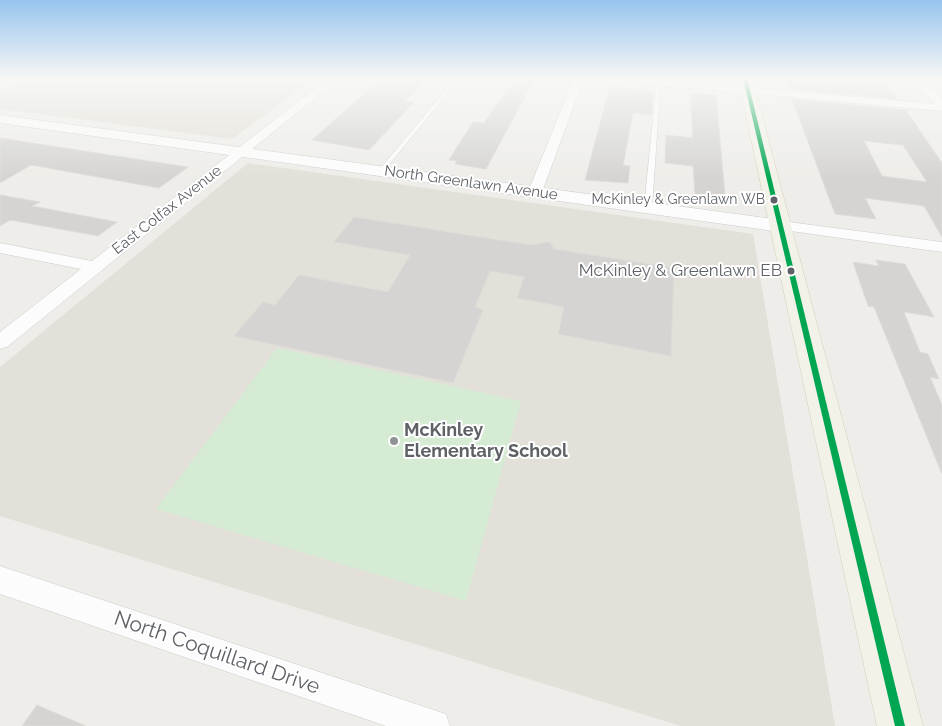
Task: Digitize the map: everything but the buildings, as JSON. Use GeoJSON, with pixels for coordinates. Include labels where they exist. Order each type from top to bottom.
{"type":"FeatureCollection","features":[{"type":"Feature","properties":{"kind":"main road"},"geometry":{"type":"LineString","coordinates":[[753,112],[782,226],[900,726]]}},
{"type":"Feature","properties":{"kind":"street","name":"East Colfax Avenue"},"geometry":{"type":"LineString","coordinates":[[0,342],[292,112]]}},
{"type":"Feature","properties":{"kind":"street"},"geometry":{"type":"LineString","coordinates":[[535,192],[566,112]]}},
{"type":"Feature","properties":{"kind":"street","name":"North Greenlawn Avenue"},"geometry":{"type":"LineString","coordinates":[[0,118],[942,247]]}},
{"type":"Feature","properties":{"kind":"street"},"geometry":{"type":"LineString","coordinates":[[0,248],[96,267]]}},
{"type":"Feature","properties":{"kind":"street","name":"North Coquillard Drive"},"geometry":{"type":"LineString","coordinates":[[0,580],[434,726]]}},
{"type":"Feature","properties":{"kind":"lane"},"geometry":{"type":"LineString","coordinates":[[381,171],[430,112]]}},
{"type":"Feature","properties":{"kind":"lane"},"geometry":{"type":"LineString","coordinates":[[648,208],[656,112]]}},
{"type":"Feature","properties":{"kind":"shaded area"},"geometry":{"type":"Polygon","coordinates":[[[22,112],[269,112],[232,139],[22,112]]]}},
{"type":"Feature","properties":{"kind":"shaded area","name":"McKinley Elementary School"},"geometry":{"type":"Polygon","coordinates":[[[248,163],[753,234],[835,726],[681,726],[0,516],[0,367],[248,163]]]}},
{"type":"Feature","properties":{"kind":"green space"},"geometry":{"type":"Polygon","coordinates":[[[277,348],[521,401],[466,601],[156,509],[277,348]]]}},
{"type":"Feature","properties":{"kind":"transit line"},"geometry":{"type":"LineString","coordinates":[[753,112],[900,726]]}},
{"type":"Feature","properties":{"kind":"place","name":"McKinley & Greenlawn WB"},"geometry":{"type":"Point","coordinates":[774,200]}},
{"type":"Feature","properties":{"kind":"place","name":"McKinley & Greenlawn EB"},"geometry":{"type":"Point","coordinates":[791,271]}},
{"type":"Feature","properties":{"kind":"place","name":"McKinley Elementary School"},"geometry":{"type":"Point","coordinates":[394,441]}}]}
